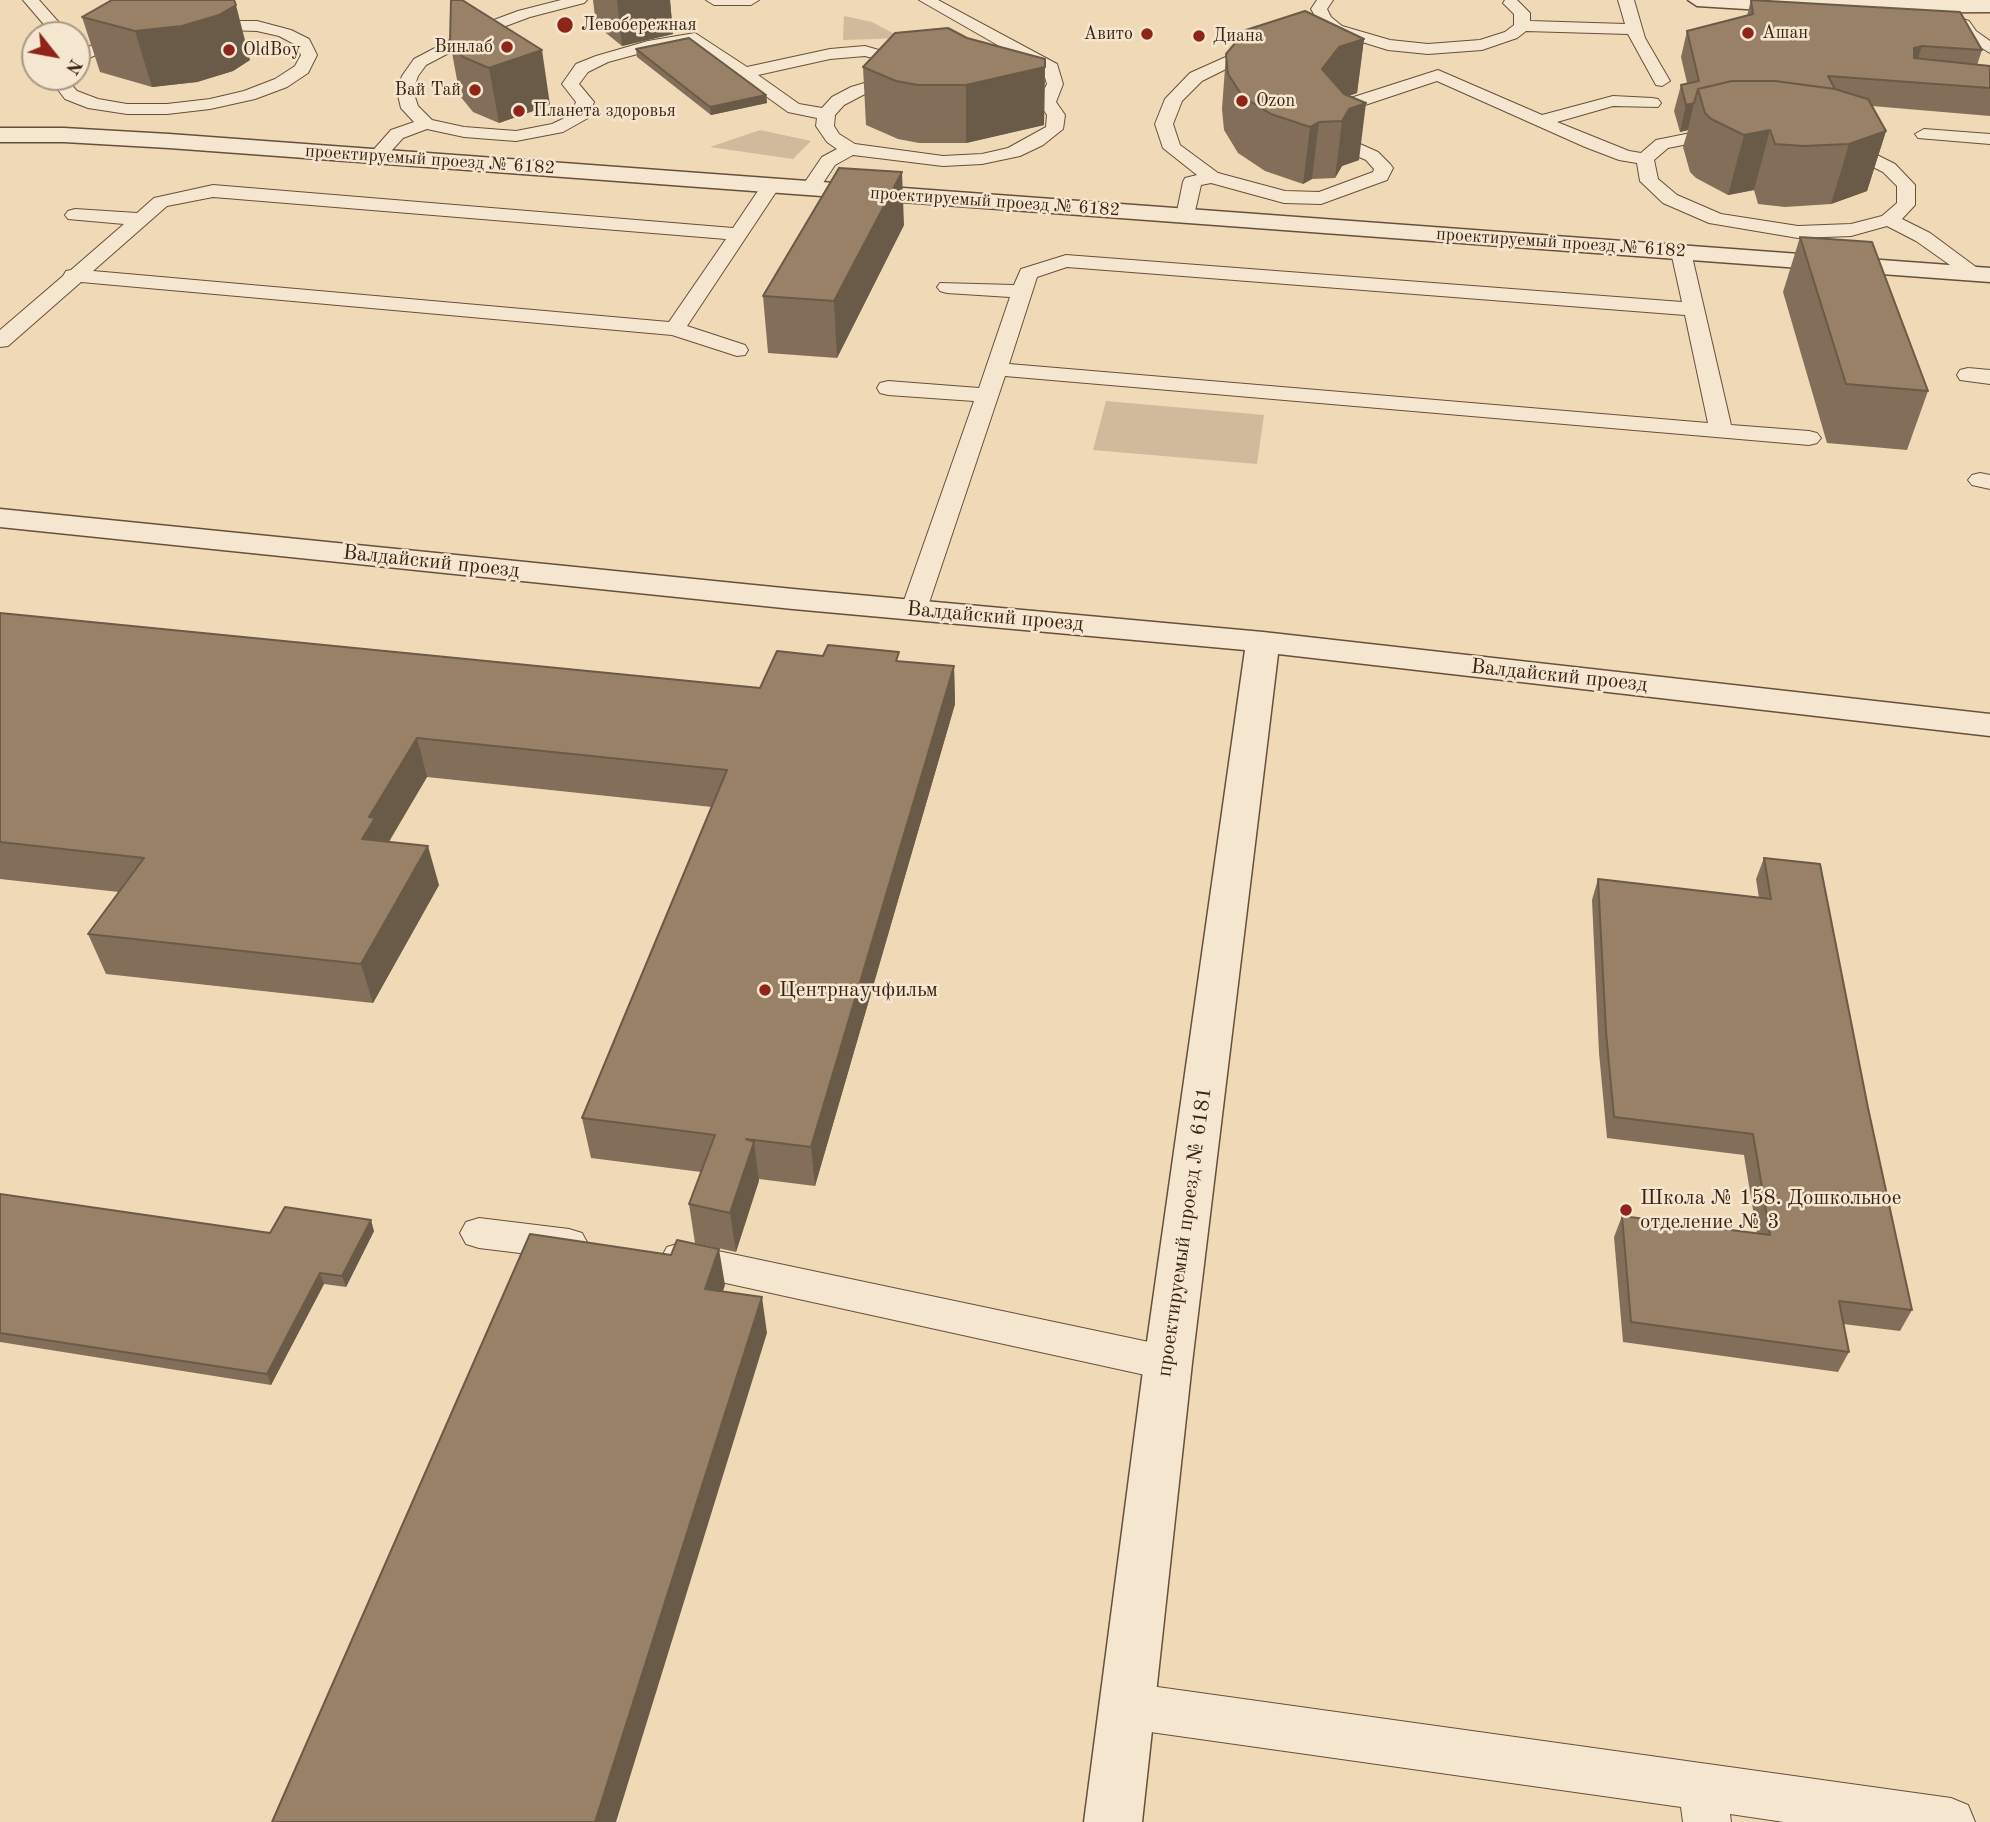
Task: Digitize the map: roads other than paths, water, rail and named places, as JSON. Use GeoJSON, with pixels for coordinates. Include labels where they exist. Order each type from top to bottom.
{"type":"FeatureCollection","features":[{"type":"Feature","properties":{"kind":"street"},"geometry":{"type":"LineString","coordinates":[[1697,0],[1811,7],[1990,6]]}},
{"type":"Feature","properties":{"kind":"street"},"geometry":{"type":"LineString","coordinates":[[1762,0],[1811,7]]}},
{"type":"Feature","properties":{"kind":"street","name":"проектируемый проезд № 6182"},"geometry":{"type":"LineString","coordinates":[[0,135],[64,135],[169,141],[1982,274]]}},
{"type":"Feature","properties":{"kind":"street","name":"Валдайский проезд"},"geometry":{"type":"LineString","coordinates":[[0,518],[914,610],[1263,642],[1990,725]]}},
{"type":"Feature","properties":{"kind":"street","name":"проектируемый проезд № 6181"},"geometry":{"type":"LineString","coordinates":[[1113,1822],[1168,1363],[1263,642]]}},
{"type":"Feature","properties":{"kind":"lane"},"geometry":{"type":"LineString","coordinates":[[31,0],[50,21]]}},
{"type":"Feature","properties":{"kind":"lane"},"geometry":{"type":"LineString","coordinates":[[426,124],[410,108],[405,91],[410,76],[421,62],[481,30],[524,14],[579,0]]}},
{"type":"Feature","properties":{"kind":"lane"},"geometry":{"type":"LineString","coordinates":[[714,0],[751,0]]}},
{"type":"Feature","properties":{"kind":"lane"},"geometry":{"type":"LineString","coordinates":[[927,0],[1051,68],[1055,84],[1047,102]]}},
{"type":"Feature","properties":{"kind":"lane"},"geometry":{"type":"LineString","coordinates":[[1325,0],[1319,9],[1325,20],[1336,29],[1388,45],[1428,48],[1482,45],[1511,36],[1522,26],[1634,29]]}},
{"type":"Feature","properties":{"kind":"lane"},"geometry":{"type":"LineString","coordinates":[[1626,0],[1634,29],[1662,81]]}},
{"type":"Feature","properties":{"kind":"lane"},"geometry":{"type":"LineString","coordinates":[[1511,3],[1522,13],[1522,26]]}},
{"type":"Feature","properties":{"kind":"lane"},"geometry":{"type":"LineString","coordinates":[[1963,24],[1970,34],[1990,48]]}},
{"type":"Feature","properties":{"kind":"lane"},"geometry":{"type":"LineString","coordinates":[[68,91],[71,95],[94,104],[127,109],[167,109],[209,104],[249,95],[281,83],[302,69],[309,55],[303,42],[285,33],[257,26],[182,27]]}},
{"type":"Feature","properties":{"kind":"lane"},"geometry":{"type":"LineString","coordinates":[[1311,36],[1336,29]]}},
{"type":"Feature","properties":{"kind":"lane"},"geometry":{"type":"LineString","coordinates":[[91,50],[156,31]]}},
{"type":"Feature","properties":{"kind":"lane"},"geometry":{"type":"LineString","coordinates":[[377,156],[397,134],[426,124],[464,132],[516,136],[557,128],[579,118],[585,102],[570,84],[582,68],[601,59],[654,44],[695,38],[794,108],[826,114]]}},
{"type":"Feature","properties":{"kind":"lane"},"geometry":{"type":"LineString","coordinates":[[1286,43],[1234,59],[1196,77],[1174,99],[1164,124],[1172,148],[1211,177],[1284,197],[1321,198],[1380,176],[1384,168],[1372,156],[1345,144],[1326,124],[1341,107],[1438,75],[1625,156],[1645,159],[1662,144],[1717,131],[1745,131]]}},
{"type":"Feature","properties":{"kind":"lane"},"geometry":{"type":"LineString","coordinates":[[744,73],[830,54],[865,51],[876,54]]}},
{"type":"Feature","properties":{"kind":"lane"},"geometry":{"type":"LineString","coordinates":[[915,78],[979,79],[1031,92],[1047,102],[1056,115],[1054,129],[1014,152],[982,159],[943,161],[850,149],[833,138],[825,126],[826,114],[838,101],[857,90],[915,78]]}},
{"type":"Feature","properties":{"kind":"lane"},"geometry":{"type":"LineString","coordinates":[[1540,121],[1613,101],[1652,103]]}},
{"type":"Feature","properties":{"kind":"lane"},"geometry":{"type":"LineString","coordinates":[[169,141],[210,110],[209,104]]}},
{"type":"Feature","properties":{"kind":"lane"},"geometry":{"type":"LineString","coordinates":[[1924,134],[1990,139]]}},
{"type":"Feature","properties":{"kind":"lane"},"geometry":{"type":"LineString","coordinates":[[1645,159],[1649,181],[1670,199],[1716,219],[1798,232],[1851,230],[1889,220],[1906,205],[1906,186],[1889,168],[1853,150],[1820,140]]}},
{"type":"Feature","properties":{"kind":"lane"},"geometry":{"type":"LineString","coordinates":[[810,188],[828,161],[850,149]]}},
{"type":"Feature","properties":{"kind":"lane"},"geometry":{"type":"LineString","coordinates":[[1186,216],[1192,183],[1211,177]]}},
{"type":"Feature","properties":{"kind":"lane"},"geometry":{"type":"LineString","coordinates":[[675,329],[771,186]]}},
{"type":"Feature","properties":{"kind":"lane"},"geometry":{"type":"LineString","coordinates":[[0,341],[73,275],[161,202],[213,191],[740,234]]}},
{"type":"Feature","properties":{"kind":"lane"},"geometry":{"type":"LineString","coordinates":[[75,215],[142,219]]}},
{"type":"Feature","properties":{"kind":"lane"},"geometry":{"type":"LineString","coordinates":[[1889,220],[1923,237],[1982,274]]}},
{"type":"Feature","properties":{"kind":"lane"},"geometry":{"type":"LineString","coordinates":[[1681,252],[1721,429]]}},
{"type":"Feature","properties":{"kind":"lane"},"geometry":{"type":"LineString","coordinates":[[914,610],[1028,273],[1066,261],[1692,309]]}},
{"type":"Feature","properties":{"kind":"lane"},"geometry":{"type":"LineString","coordinates":[[73,275],[675,329],[737,349]]}},
{"type":"Feature","properties":{"kind":"lane"},"geometry":{"type":"LineString","coordinates":[[947,287],[1022,292]]}},
{"type":"Feature","properties":{"kind":"lane"},"geometry":{"type":"LineString","coordinates":[[0,316],[27,318]]}},
{"type":"Feature","properties":{"kind":"lane"},"geometry":{"type":"LineString","coordinates":[[996,369],[1809,438]]}},
{"type":"Feature","properties":{"kind":"lane"},"geometry":{"type":"LineString","coordinates":[[888,387],[987,395]]}},
{"type":"Feature","properties":{"kind":"lane"},"geometry":{"type":"LineString","coordinates":[[480,1233],[603,1248]]}},
{"type":"Feature","properties":{"kind":"lane"},"geometry":{"type":"LineString","coordinates":[[645,1253],[672,1256],[1168,1363]]}},
{"type":"Feature","properties":{"kind":"lane"},"geometry":{"type":"LineString","coordinates":[[1129,1706],[1704,1804],[1951,1822]]}},
{"type":"Feature","properties":{"kind":"place","name":"Левобережная"},"geometry":{"type":"Point","coordinates":[565,25]}},
{"type":"Feature","properties":{"kind":"place","name":"Ашан"},"geometry":{"type":"Point","coordinates":[1748,33]}},
{"type":"Feature","properties":{"kind":"place","name":"Авито"},"geometry":{"type":"Point","coordinates":[1147,34]}},
{"type":"Feature","properties":{"kind":"place","name":"Диана"},"geometry":{"type":"Point","coordinates":[1199,36]}},
{"type":"Feature","properties":{"kind":"place","name":"Винлаб"},"geometry":{"type":"Point","coordinates":[507,47]}},
{"type":"Feature","properties":{"kind":"place","name":"OldBoy"},"geometry":{"type":"Point","coordinates":[229,50]}},
{"type":"Feature","properties":{"kind":"place","name":"Вай Тай"},"geometry":{"type":"Point","coordinates":[475,90]}},
{"type":"Feature","properties":{"kind":"place","name":"Ozon"},"geometry":{"type":"Point","coordinates":[1242,101]}},
{"type":"Feature","properties":{"kind":"place","name":"Планета здоровья"},"geometry":{"type":"Point","coordinates":[519,111]}},
{"type":"Feature","properties":{"kind":"place","name":"Центрнаучфильм"},"geometry":{"type":"Point","coordinates":[765,990]}},
{"type":"Feature","properties":{"kind":"place","name":"Школа № 158. Дошкольное отделение № 3"},"geometry":{"type":"Point","coordinates":[1626,1210]}}]}
